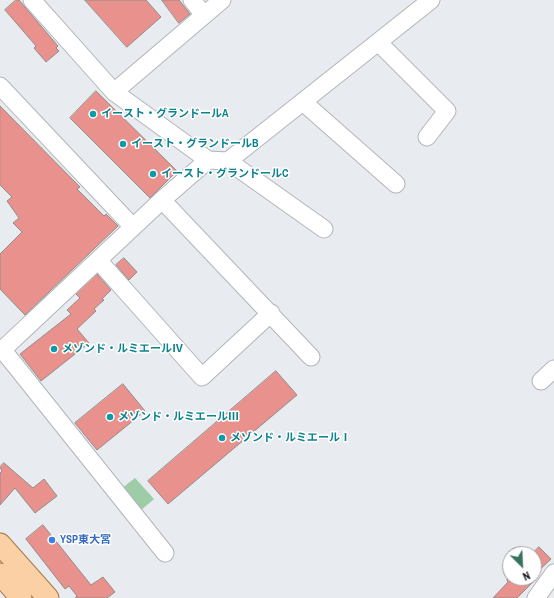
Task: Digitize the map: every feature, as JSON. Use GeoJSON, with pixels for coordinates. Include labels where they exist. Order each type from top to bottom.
{"type":"FeatureCollection","features":[{"type":"Feature","properties":{"kind":"main road"},"geometry":{"type":"LineString","coordinates":[[0,544],[48,598]]}},
{"type":"Feature","properties":{"kind":"main road"},"geometry":{"type":"LineString","coordinates":[[0,574],[21,598]]}},
{"type":"Feature","properties":{"kind":"street"},"geometry":{"type":"LineString","coordinates":[[32,0],[114,92],[208,160],[228,161],[324,230]]}},
{"type":"Feature","properties":{"kind":"street"},"geometry":{"type":"LineString","coordinates":[[192,0],[204,15]]}},
{"type":"Feature","properties":{"kind":"street"},"geometry":{"type":"LineString","coordinates":[[114,92],[222,0]]}},
{"type":"Feature","properties":{"kind":"street"},"geometry":{"type":"LineString","coordinates":[[228,161],[429,1]]}},
{"type":"Feature","properties":{"kind":"street"},"geometry":{"type":"LineString","coordinates":[[378,42],[447,111],[427,137]]}},
{"type":"Feature","properties":{"kind":"street"},"geometry":{"type":"LineString","coordinates":[[0,86],[133,227]]}},
{"type":"Feature","properties":{"kind":"street"},"geometry":{"type":"LineString","coordinates":[[303,102],[396,184]]}},
{"type":"Feature","properties":{"kind":"street"},"geometry":{"type":"LineString","coordinates":[[165,553],[1,350],[162,200],[208,160]]}},
{"type":"Feature","properties":{"kind":"street"},"geometry":{"type":"LineString","coordinates":[[162,200],[271,313],[311,357]]}},
{"type":"Feature","properties":{"kind":"street"},"geometry":{"type":"LineString","coordinates":[[98,260],[202,377],[271,313]]}},
{"type":"Feature","properties":{"kind":"street"},"geometry":{"type":"LineString","coordinates":[[542,382],[554,369]]}},
{"type":"Feature","properties":{"kind":"street"},"geometry":{"type":"LineString","coordinates":[[536,598],[554,573]]}},
{"type":"Feature","properties":{"kind":"green space"},"geometry":{"type":"Polygon","coordinates":[[[135,478],[154,499],[140,511],[121,489],[135,478]]]}},
{"type":"Feature","properties":{"kind":"building"},"geometry":{"type":"Polygon","coordinates":[[[16,0],[19,0],[58,46],[56,48],[59,51],[46,62],[34,48],[36,46],[5,10],[16,0]]]}},
{"type":"Feature","properties":{"kind":"building"},"geometry":{"type":"Polygon","coordinates":[[[85,0],[146,0],[161,17],[127,47],[85,0]]]}},
{"type":"Feature","properties":{"kind":"building"},"geometry":{"type":"Polygon","coordinates":[[[162,0],[179,0],[190,14],[179,23],[162,0]]]}},
{"type":"Feature","properties":{"kind":"building"},"geometry":{"type":"Polygon","coordinates":[[[96,91],[177,171],[150,198],[70,118],[96,91]]]}},
{"type":"Feature","properties":{"kind":"building"},"geometry":{"type":"Polygon","coordinates":[[[0,106],[80,187],[77,189],[104,216],[106,214],[118,226],[25,315],[0,289],[0,254],[22,232],[13,223],[19,218],[7,201],[12,197],[0,185],[0,106]]]}},
{"type":"Feature","properties":{"kind":"building"},"geometry":{"type":"Polygon","coordinates":[[[124,258],[137,272],[129,280],[116,265],[124,258]]]}},
{"type":"Feature","properties":{"kind":"building","name":"メゾンド・ルミエールⅣ"},"geometry":{"type":"Polygon","coordinates":[[[97,274],[111,290],[102,299],[104,300],[94,309],[96,311],[77,329],[89,343],[41,381],[20,354],[71,314],[67,310],[80,298],[76,294],[97,274]]]}},
{"type":"Feature","properties":{"kind":"building","name":"メゾンド・ルミエールⅠ"},"geometry":{"type":"Polygon","coordinates":[[[276,371],[297,395],[168,504],[148,481],[276,371]]]}},
{"type":"Feature","properties":{"kind":"building","name":"メゾンド・ルミエールⅢ"},"geometry":{"type":"Polygon","coordinates":[[[123,384],[145,411],[97,450],[75,423],[123,384]]]}},
{"type":"Feature","properties":{"kind":"building"},"geometry":{"type":"Polygon","coordinates":[[[4,463],[33,488],[44,479],[57,496],[35,513],[15,488],[0,505],[0,473],[2,471],[0,467],[4,463]]]}},
{"type":"Feature","properties":{"kind":"building"},"geometry":{"type":"Polygon","coordinates":[[[43,525],[91,585],[103,577],[115,592],[107,598],[75,598],[77,596],[69,586],[65,589],[26,539],[43,525]]]}},
{"type":"Feature","properties":{"kind":"building"},"geometry":{"type":"Polygon","coordinates":[[[542,550],[551,559],[542,567],[542,550]]]}},
{"type":"Feature","properties":{"kind":"building"},"geometry":{"type":"Polygon","coordinates":[[[504,586],[529,586],[517,598],[493,598],[504,586]]]}},
{"type":"Feature","properties":{"kind":"place","name":"イースト・グランドールA"},"geometry":{"type":"Point","coordinates":[93,114]}},
{"type":"Feature","properties":{"kind":"place","name":"イースト・グランドールB"},"geometry":{"type":"Point","coordinates":[123,144]}},
{"type":"Feature","properties":{"kind":"place","name":"イースト・グランドールC"},"geometry":{"type":"Point","coordinates":[153,174]}},
{"type":"Feature","properties":{"kind":"place","name":"メゾンド・ルミエールⅣ"},"geometry":{"type":"Point","coordinates":[54,349]}},
{"type":"Feature","properties":{"kind":"place","name":"メゾンド・ルミエールⅢ"},"geometry":{"type":"Point","coordinates":[110,417]}},
{"type":"Feature","properties":{"kind":"place","name":"メゾンド・ルミエールⅠ"},"geometry":{"type":"Point","coordinates":[222,438]}},
{"type":"Feature","properties":{"kind":"place","name":"YSP東大宮"},"geometry":{"type":"Point","coordinates":[52,540]}}]}
